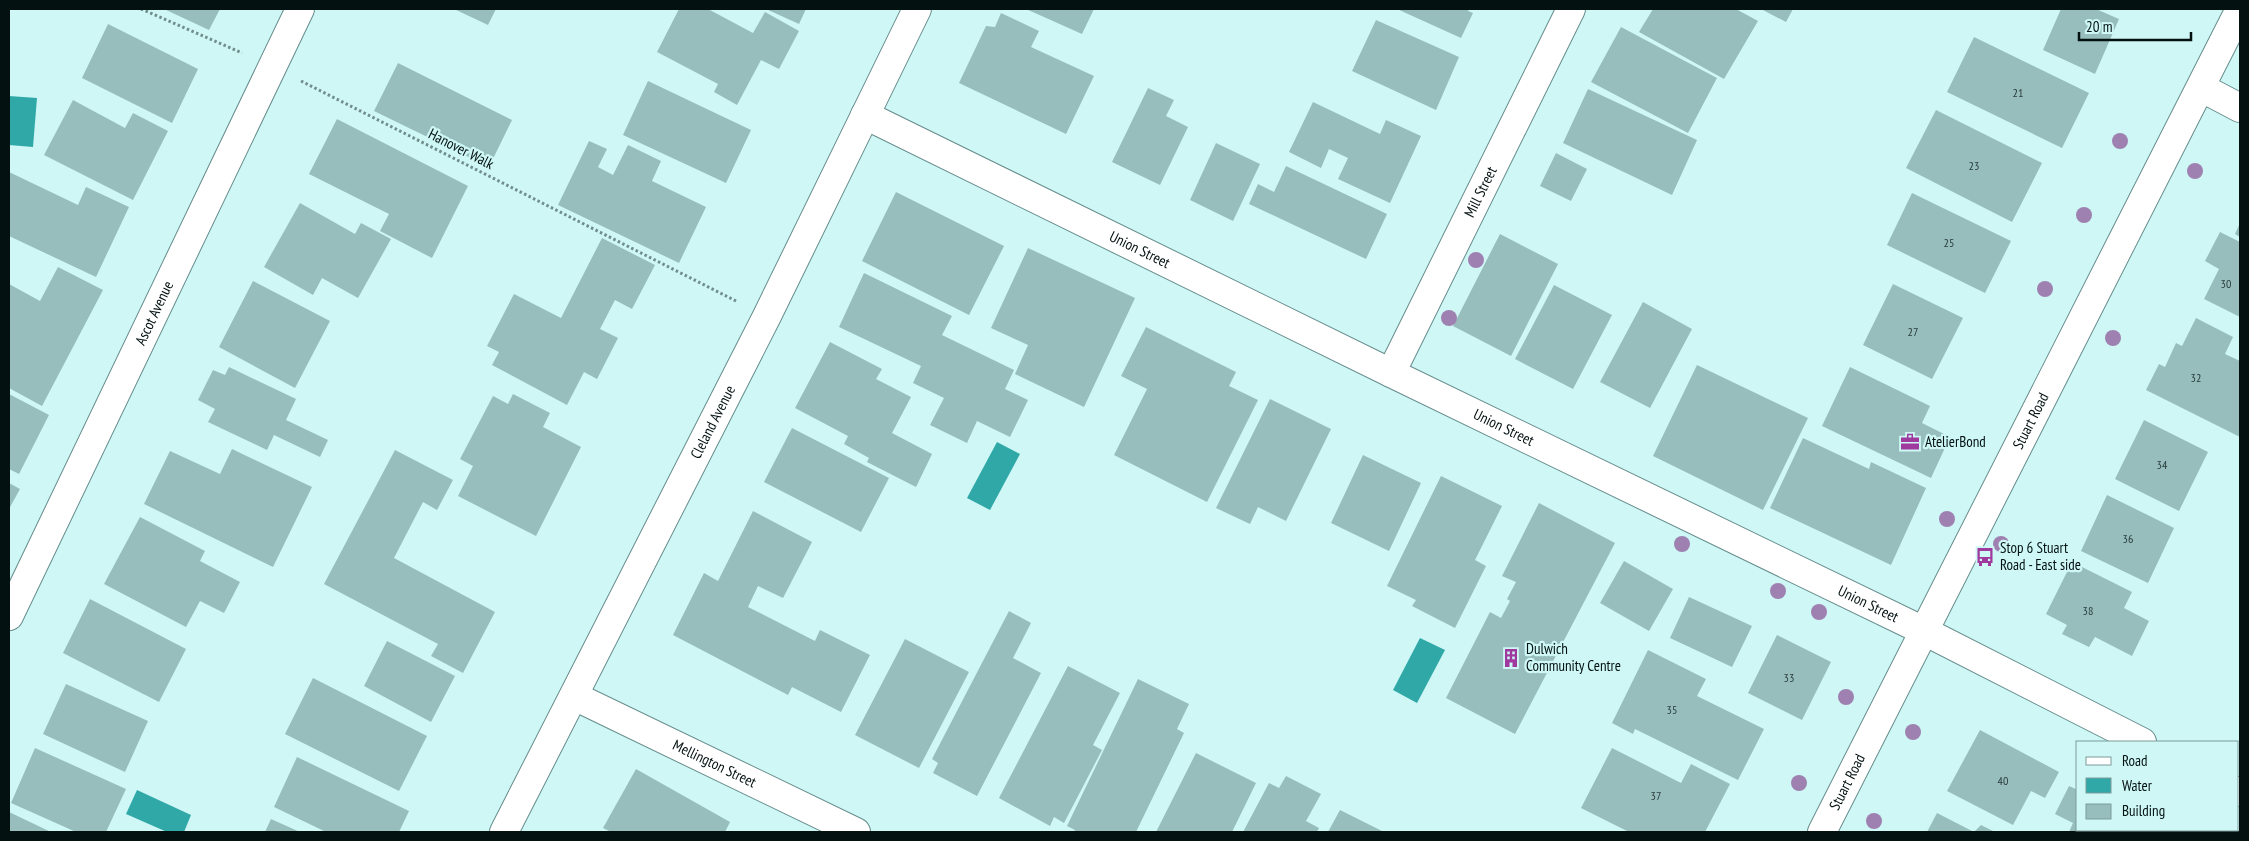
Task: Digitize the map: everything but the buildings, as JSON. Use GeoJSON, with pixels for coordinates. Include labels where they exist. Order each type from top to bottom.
{"type":"FeatureCollection","features":[{"type":"Feature","properties":{"kind":"street","name":"Ascot Avenue"},"geometry":{"type":"LineString","coordinates":[[9,616],[300,9]]}},
{"type":"Feature","properties":{"kind":"street","name":"Cleland Avenue"},"geometry":{"type":"LineString","coordinates":[[504,832],[767,316],[917,9]]}},
{"type":"Feature","properties":{"kind":"street","name":"Mill Street"},"geometry":{"type":"LineString","coordinates":[[1391,373],[1571,9]]}},
{"type":"Feature","properties":{"kind":"street","name":"Stuart Road"},"geometry":{"type":"LineString","coordinates":[[1822,832],[2202,88],[2240,9]]}},
{"type":"Feature","properties":{"kind":"street"},"geometry":{"type":"LineString","coordinates":[[2202,88],[2240,108]]}},
{"type":"Feature","properties":{"kind":"street","name":"Union Street"},"geometry":{"type":"LineString","coordinates":[[865,115],[1391,373],[1924,631],[2140,741]]}},
{"type":"Feature","properties":{"kind":"street","name":"Mellington Street"},"geometry":{"type":"LineString","coordinates":[[574,696],[856,832]]}},
{"type":"Feature","properties":{"kind":"path","name":"Hanover Walk"},"geometry":{"type":"LineString","coordinates":[[141,9],[272,66],[767,316]]}},
{"type":"Feature","properties":{"kind":"water"},"geometry":{"type":"Polygon","coordinates":[[[9,96],[37,98],[33,147],[9,145],[9,96]]]}},
{"type":"Feature","properties":{"kind":"water"},"geometry":{"type":"Polygon","coordinates":[[[997,442],[1020,454],[990,510],[967,498],[997,442]]]}},
{"type":"Feature","properties":{"kind":"water"},"geometry":{"type":"Polygon","coordinates":[[[1420,638],[1445,650],[1417,703],[1393,690],[1420,638]]]}},
{"type":"Feature","properties":{"kind":"water"},"geometry":{"type":"Polygon","coordinates":[[[137,790],[191,815],[184,832],[167,832],[126,814],[137,790]]]}},
{"type":"Feature","properties":{"kind":"place","name":"AtelierBond"},"geometry":{"type":"Point","coordinates":[1910,442]}},
{"type":"Feature","properties":{"kind":"place","name":"Stop 6 Stuart Road - East side"},"geometry":{"type":"Point","coordinates":[1985,557]}},
{"type":"Feature","properties":{"kind":"place","name":"Dulwich Community Centre"},"geometry":{"type":"Point","coordinates":[1511,658]}}]}
